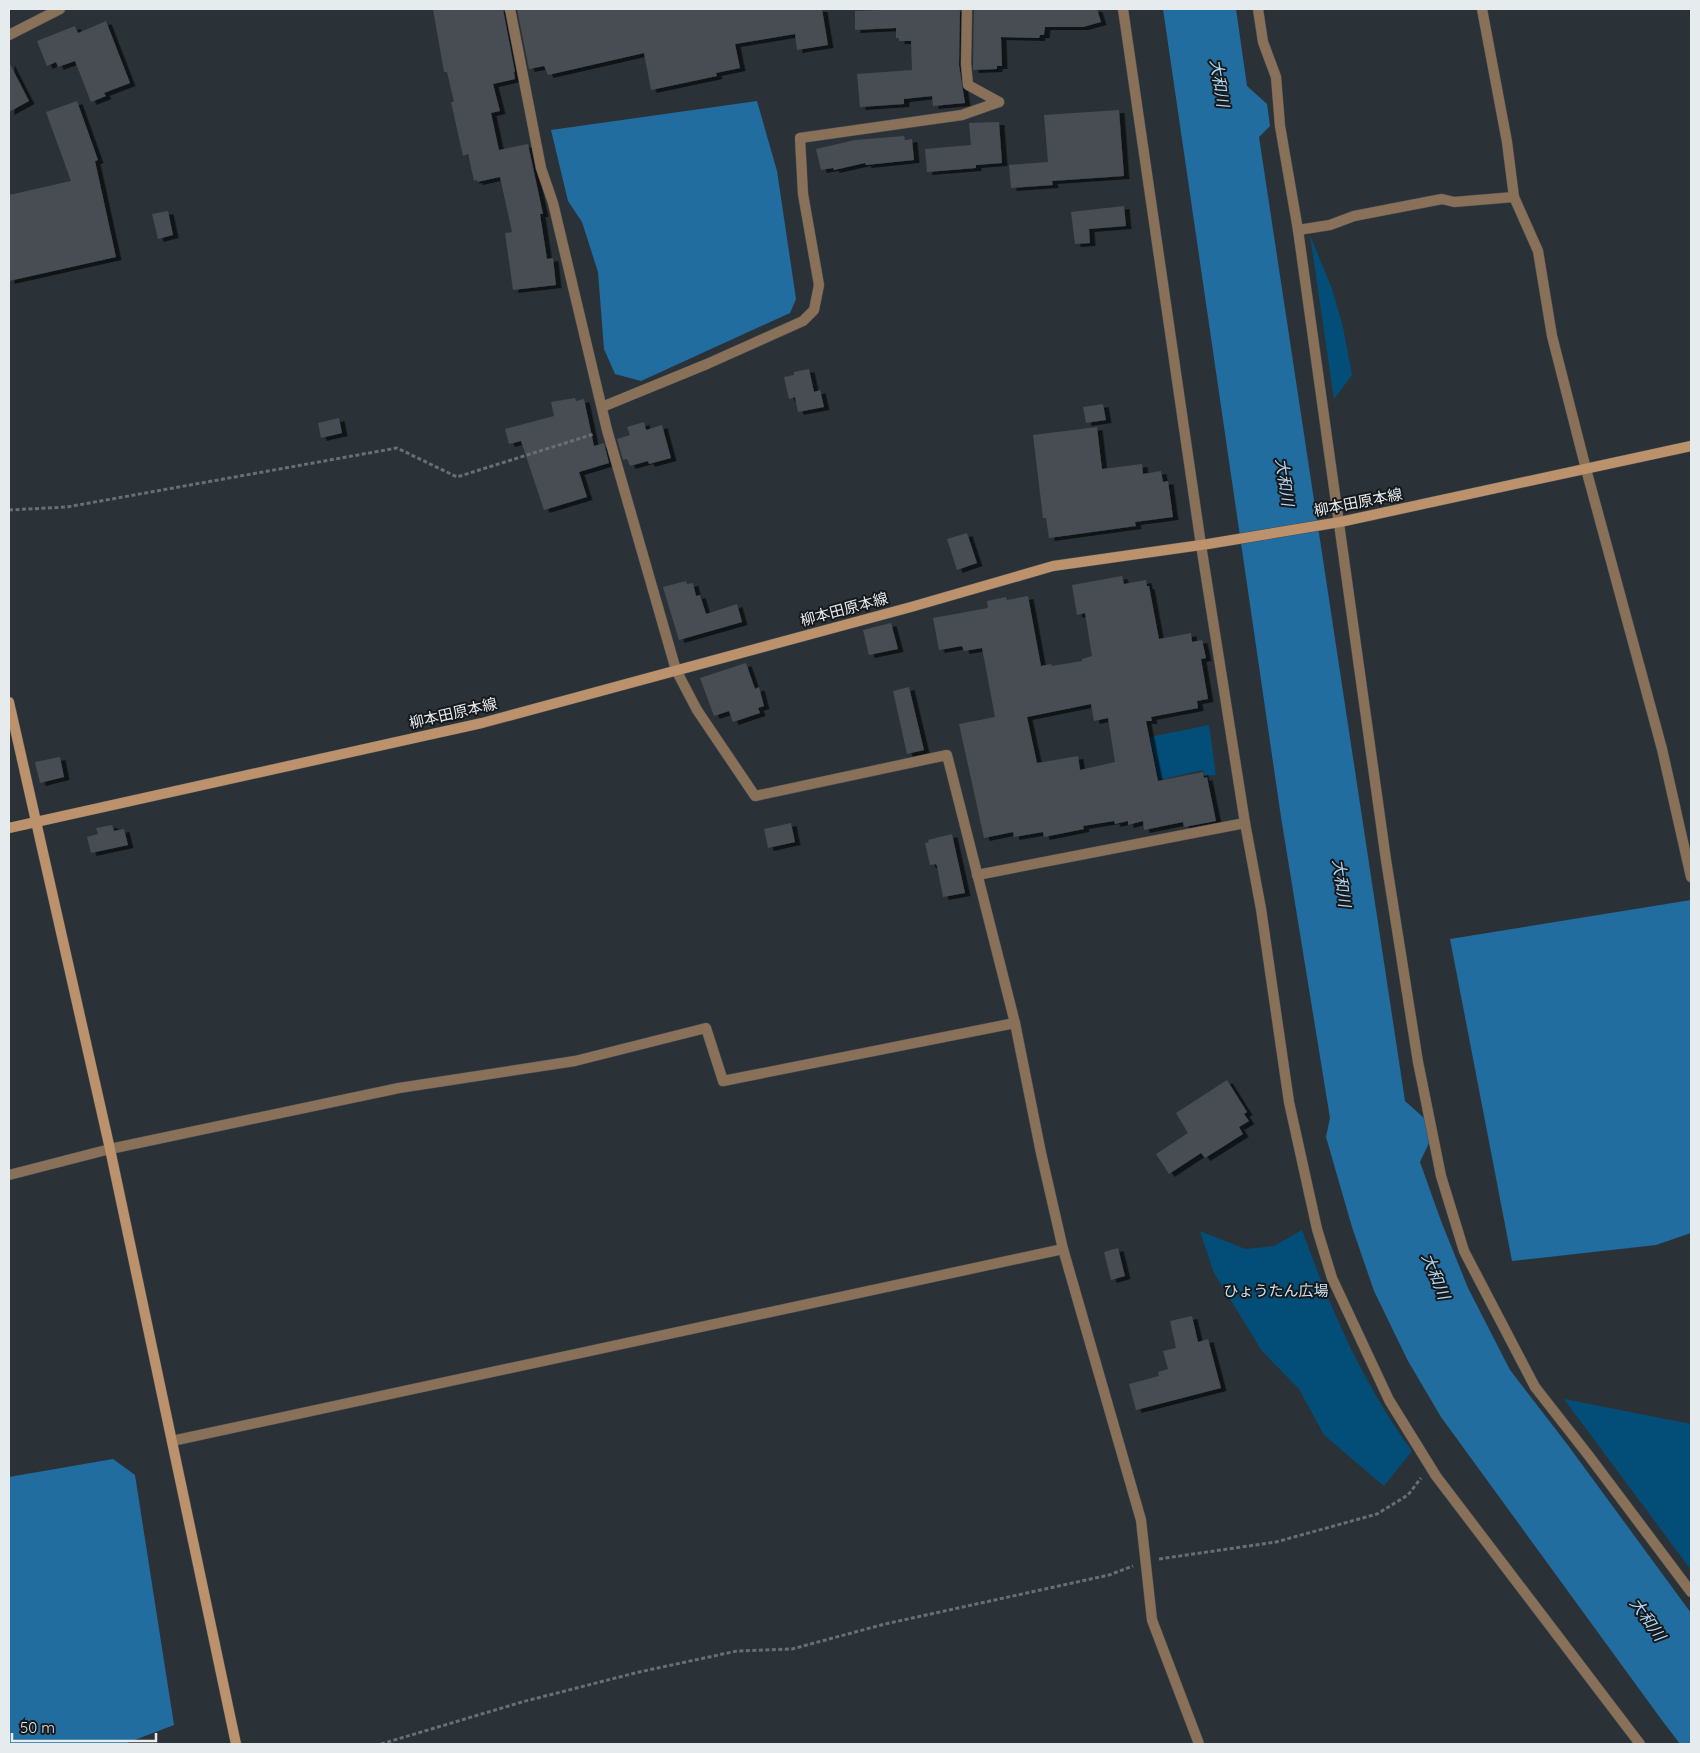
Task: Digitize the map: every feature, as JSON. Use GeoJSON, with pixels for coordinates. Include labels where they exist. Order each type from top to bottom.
{"type":"FeatureCollection","features":[{"type":"Feature","properties":{"kind":"main road","name":"柳本田原本線"},"geometry":{"type":"LineString","coordinates":[[9,828],[482,723],[911,607],[1053,566],[1336,523],[1691,446]]}},
{"type":"Feature","properties":{"kind":"main road"},"geometry":{"type":"LineString","coordinates":[[9,702],[110,1149],[236,1744]]}},
{"type":"Feature","properties":{"kind":"street"},"geometry":{"type":"LineString","coordinates":[[9,35],[60,9]]}},
{"type":"Feature","properties":{"kind":"street"},"geometry":{"type":"LineString","coordinates":[[510,9],[541,168],[553,204],[607,430],[676,670],[697,710],[755,796],[946,756],[1015,1023],[1041,1153],[1063,1249],[1140,1520],[1152,1620],[1199,1744]]}},
{"type":"Feature","properties":{"kind":"street"},"geometry":{"type":"LineString","coordinates":[[602,407],[690,371],[803,320],[814,310],[819,285],[803,194],[800,138],[962,115],[999,102],[968,85],[966,64],[967,9]]}},
{"type":"Feature","properties":{"kind":"street"},"geometry":{"type":"LineString","coordinates":[[1123,9],[1245,823],[1261,909],[1289,1102],[1316,1230],[1332,1278],[1389,1400],[1429,1465],[1640,1744]]}},
{"type":"Feature","properties":{"kind":"street"},"geometry":{"type":"LineString","coordinates":[[1258,9],[1263,42],[1276,77],[1280,126],[1298,230],[1336,523],[1386,860],[1418,1062],[1441,1176],[1464,1251],[1535,1387],[1691,1592]]}},
{"type":"Feature","properties":{"kind":"street"},"geometry":{"type":"LineString","coordinates":[[1482,9],[1507,142],[1514,197],[1538,251],[1552,336],[1662,749],[1691,877]]}},
{"type":"Feature","properties":{"kind":"street"},"geometry":{"type":"LineString","coordinates":[[1298,230],[1330,225],[1354,216],[1442,199],[1454,202],[1514,197]]}},
{"type":"Feature","properties":{"kind":"street"},"geometry":{"type":"LineString","coordinates":[[977,875],[1245,823]]}},
{"type":"Feature","properties":{"kind":"street"},"geometry":{"type":"LineString","coordinates":[[9,1175],[110,1149],[399,1088],[575,1061],[706,1028],[722,1081],[1015,1023]]}},
{"type":"Feature","properties":{"kind":"street"},"geometry":{"type":"LineString","coordinates":[[172,1440],[1063,1249]]}},
{"type":"Feature","properties":{"kind":"path"},"geometry":{"type":"LineString","coordinates":[[9,510],[67,506],[397,448],[457,477],[607,430]]}},
{"type":"Feature","properties":{"kind":"path"},"geometry":{"type":"LineString","coordinates":[[382,1744],[522,1702],[639,1672],[737,1651],[792,1648],[885,1624],[1108,1575],[1145,1562],[1276,1542],[1377,1514],[1408,1495],[1429,1465]]}},
{"type":"Feature","properties":{"kind":"green space"},"geometry":{"type":"Polygon","coordinates":[[[1310,235],[1332,289],[1343,327],[1352,375],[1334,399],[1310,235]]]}},
{"type":"Feature","properties":{"kind":"green space"},"geometry":{"type":"Polygon","coordinates":[[[1209,725],[1216,775],[1205,776],[1203,770],[1159,780],[1150,737],[1209,725]]]}},
{"type":"Feature","properties":{"kind":"green space","name":"ひょうたん広場"},"geometry":{"type":"Polygon","coordinates":[[[1302,1230],[1324,1288],[1349,1345],[1378,1399],[1412,1451],[1384,1486],[1324,1435],[1299,1389],[1262,1351],[1214,1273],[1200,1231],[1245,1249],[1274,1246],[1302,1230]]]}},
{"type":"Feature","properties":{"kind":"green space"},"geometry":{"type":"Polygon","coordinates":[[[1564,1399],[1691,1424],[1691,1570],[1564,1399]]]}},
{"type":"Feature","properties":{"kind":"water","name":"大和川"},"geometry":{"type":"Polygon","coordinates":[[[1163,9],[1236,9],[1247,86],[1267,104],[1270,126],[1259,137],[1405,1101],[1425,1119],[1429,1143],[1420,1162],[1468,1288],[1510,1370],[1567,1444],[1691,1613],[1691,1744],[1680,1744],[1441,1417],[1408,1361],[1374,1291],[1352,1227],[1326,1137],[1330,1118],[1281,817],[1163,9]]]}},
{"type":"Feature","properties":{"kind":"water"},"geometry":{"type":"Polygon","coordinates":[[[757,101],[777,171],[796,299],[790,313],[641,381],[615,374],[604,349],[598,272],[582,222],[568,201],[551,130],[757,101]]]}},
{"type":"Feature","properties":{"kind":"water"},"geometry":{"type":"Polygon","coordinates":[[[1691,900],[1691,1233],[1656,1245],[1512,1261],[1450,939],[1691,900]]]}},
{"type":"Feature","properties":{"kind":"water"},"geometry":{"type":"Polygon","coordinates":[[[113,1459],[135,1475],[174,1725],[124,1744],[9,1744],[9,1477],[113,1459]]]}},
{"type":"Feature","properties":{"kind":"building"},"geometry":{"type":"Polygon","coordinates":[[[433,9],[503,9],[515,79],[493,84],[500,111],[491,113],[499,150],[528,144],[543,214],[540,214],[547,259],[553,258],[556,285],[513,290],[505,233],[512,232],[500,177],[474,181],[468,154],[463,156],[451,102],[454,102],[447,72],[444,72],[433,9]]]}},
{"type":"Feature","properties":{"kind":"building"},"geometry":{"type":"Polygon","coordinates":[[[517,9],[822,9],[828,45],[797,50],[795,34],[735,44],[740,68],[716,73],[717,76],[651,90],[644,53],[548,75],[544,66],[529,69],[517,9]]]}},
{"type":"Feature","properties":{"kind":"building"},"geometry":{"type":"Polygon","coordinates":[[[880,9],[960,9],[959,65],[965,103],[933,106],[932,96],[904,99],[904,104],[860,107],[857,74],[912,70],[911,41],[899,41],[899,38],[896,38],[896,28],[855,30],[855,11],[880,9]]]}},
{"type":"Feature","properties":{"kind":"building"},"geometry":{"type":"Polygon","coordinates":[[[974,9],[1097,9],[1101,22],[1083,27],[1045,27],[1044,35],[1040,35],[1039,38],[1001,37],[1002,66],[997,66],[997,69],[973,70],[974,9]]]}},
{"type":"Feature","properties":{"kind":"building"},"geometry":{"type":"Polygon","coordinates":[[[106,21],[130,83],[104,93],[106,96],[91,102],[75,61],[58,67],[56,62],[47,66],[37,41],[75,26],[78,33],[106,21]]]}},
{"type":"Feature","properties":{"kind":"building"},"geometry":{"type":"Polygon","coordinates":[[[9,62],[29,101],[9,112],[9,62]]]}},
{"type":"Feature","properties":{"kind":"building"},"geometry":{"type":"Polygon","coordinates":[[[77,101],[98,160],[95,161],[116,257],[9,281],[9,195],[71,181],[46,112],[77,101]]]}},
{"type":"Feature","properties":{"kind":"building"},"geometry":{"type":"Polygon","coordinates":[[[1119,110],[1124,176],[1052,181],[1053,185],[1011,188],[1009,165],[1048,162],[1044,115],[1119,110]]]}},
{"type":"Feature","properties":{"kind":"building"},"geometry":{"type":"Polygon","coordinates":[[[999,122],[1002,163],[976,165],[976,168],[927,172],[925,149],[971,145],[969,123],[999,122]]]}},
{"type":"Feature","properties":{"kind":"building"},"geometry":{"type":"Polygon","coordinates":[[[904,136],[905,140],[912,139],[914,160],[866,165],[865,163],[834,170],[833,168],[821,170],[816,149],[855,140],[904,136]]]}},
{"type":"Feature","properties":{"kind":"building"},"geometry":{"type":"Polygon","coordinates":[[[1124,206],[1126,226],[1089,229],[1090,243],[1075,244],[1071,212],[1124,206]]]}},
{"type":"Feature","properties":{"kind":"building"},"geometry":{"type":"Polygon","coordinates":[[[168,211],[173,235],[158,239],[152,214],[168,211]]]}},
{"type":"Feature","properties":{"kind":"building"},"geometry":{"type":"Polygon","coordinates":[[[809,369],[814,392],[820,390],[824,407],[798,412],[795,397],[789,399],[784,377],[794,375],[794,372],[809,369]]]}},
{"type":"Feature","properties":{"kind":"building"},"geometry":{"type":"Polygon","coordinates":[[[575,398],[576,401],[584,399],[594,446],[604,443],[609,463],[579,472],[587,497],[544,510],[521,441],[509,444],[505,429],[554,416],[551,402],[575,398]]]}},
{"type":"Feature","properties":{"kind":"building"},"geometry":{"type":"Polygon","coordinates":[[[1103,404],[1106,420],[1086,423],[1083,407],[1103,404]]]}},
{"type":"Feature","properties":{"kind":"building"},"geometry":{"type":"Polygon","coordinates":[[[339,418],[342,433],[321,438],[318,423],[339,418]]]}},
{"type":"Feature","properties":{"kind":"building"},"geometry":{"type":"Polygon","coordinates":[[[644,422],[646,430],[662,425],[671,458],[649,464],[648,461],[630,466],[627,459],[623,460],[617,439],[630,435],[627,427],[644,422]]]}},
{"type":"Feature","properties":{"kind":"building"},"geometry":{"type":"Polygon","coordinates":[[[1097,427],[1102,469],[1142,464],[1143,474],[1161,471],[1163,482],[1168,481],[1173,517],[1135,522],[1136,526],[1049,538],[1046,518],[1043,518],[1033,435],[1097,427]]]}},
{"type":"Feature","properties":{"kind":"building"},"geometry":{"type":"Polygon","coordinates":[[[967,533],[977,563],[957,570],[947,539],[967,533]]]}},
{"type":"Feature","properties":{"kind":"building"},"geometry":{"type":"Polygon","coordinates":[[[1122,576],[1124,584],[1146,580],[1147,586],[1149,586],[1159,639],[1191,633],[1192,642],[1202,640],[1206,658],[1201,659],[1208,699],[1197,701],[1198,708],[1151,717],[1152,721],[1146,721],[1158,781],[1203,772],[1204,778],[1207,777],[1216,821],[1184,827],[1183,822],[1144,830],[1143,821],[1128,825],[1128,821],[1115,824],[1114,821],[1083,826],[1084,829],[1044,837],[1043,832],[1014,837],[1013,832],[984,838],[959,724],[995,717],[982,648],[964,651],[962,646],[939,650],[933,618],[988,608],[987,601],[1006,597],[1007,600],[1028,596],[1041,666],[1082,661],[1082,659],[1092,656],[1085,613],[1077,615],[1072,585],[1122,576]],[[1091,704],[1027,717],[1037,763],[1078,756],[1080,770],[1115,762],[1108,718],[1094,721],[1091,704]]]}},
{"type":"Feature","properties":{"kind":"building"},"geometry":{"type":"Polygon","coordinates":[[[686,581],[687,584],[693,583],[696,596],[700,595],[706,614],[737,604],[742,622],[679,640],[663,587],[686,581]]]}},
{"type":"Feature","properties":{"kind":"building"},"geometry":{"type":"Polygon","coordinates":[[[891,623],[898,649],[869,655],[863,630],[891,623]]]}},
{"type":"Feature","properties":{"kind":"building"},"geometry":{"type":"Polygon","coordinates":[[[746,663],[755,689],[759,687],[764,706],[758,708],[760,713],[733,722],[729,711],[714,716],[700,678],[746,663]]]}},
{"type":"Feature","properties":{"kind":"building"},"geometry":{"type":"Polygon","coordinates":[[[909,687],[924,750],[907,754],[893,691],[909,687]]]}},
{"type":"Feature","properties":{"kind":"building"},"geometry":{"type":"Polygon","coordinates":[[[60,757],[64,777],[40,783],[35,762],[60,757]]]}},
{"type":"Feature","properties":{"kind":"building"},"geometry":{"type":"Polygon","coordinates":[[[791,823],[795,842],[768,848],[764,829],[791,823]]]}},
{"type":"Feature","properties":{"kind":"building"},"geometry":{"type":"Polygon","coordinates":[[[112,825],[114,831],[124,829],[128,845],[91,853],[87,837],[98,834],[96,828],[112,825]]]}},
{"type":"Feature","properties":{"kind":"building"},"geometry":{"type":"Polygon","coordinates":[[[952,834],[965,893],[943,897],[937,866],[936,864],[930,865],[925,843],[929,842],[928,840],[952,834]]]}},
{"type":"Feature","properties":{"kind":"building"},"geometry":{"type":"Polygon","coordinates":[[[1227,1080],[1247,1112],[1244,1114],[1249,1121],[1239,1127],[1243,1134],[1205,1158],[1201,1153],[1169,1174],[1156,1154],[1188,1133],[1176,1113],[1227,1080]]]}},
{"type":"Feature","properties":{"kind":"building"},"geometry":{"type":"Polygon","coordinates":[[[1118,1248],[1125,1276],[1111,1280],[1104,1252],[1118,1248]]]}},
{"type":"Feature","properties":{"kind":"building"},"geometry":{"type":"Polygon","coordinates":[[[1192,1316],[1198,1342],[1208,1339],[1221,1388],[1136,1410],[1129,1384],[1159,1376],[1158,1372],[1168,1369],[1163,1351],[1176,1348],[1170,1321],[1192,1316]]]}}]}
